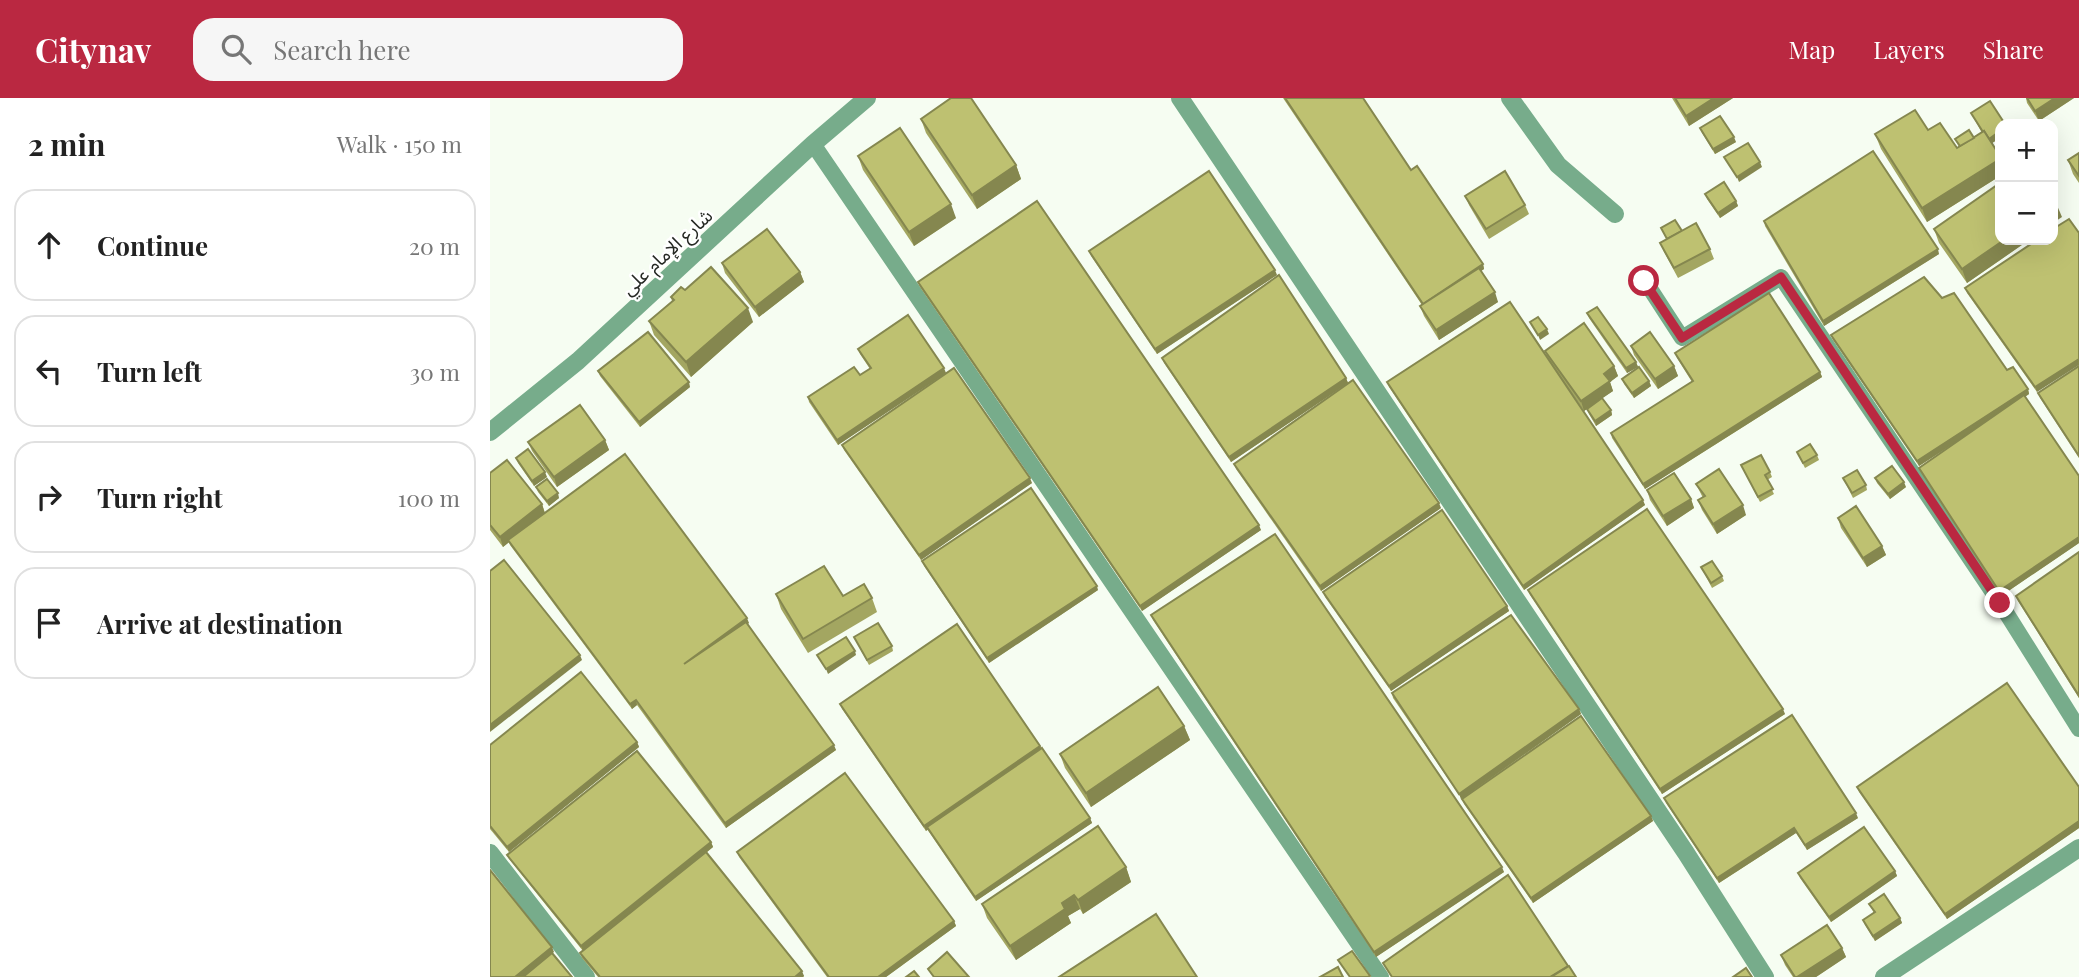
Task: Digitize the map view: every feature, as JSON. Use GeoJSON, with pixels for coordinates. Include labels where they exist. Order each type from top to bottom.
{"type":"FeatureCollection","features":[{"type":"Feature","properties":{"kind":"street","name":"شارع الإمام علي"},"geometry":{"type":"LineString","coordinates":[[490,432],[578,361],[813,144],[867,98]]}},
{"type":"Feature","properties":{"kind":"street"},"geometry":{"type":"LineString","coordinates":[[1180,98],[1686,853],[1765,977]]}},
{"type":"Feature","properties":{"kind":"street"},"geometry":{"type":"LineString","coordinates":[[1510,98],[1558,165],[1615,214]]}},
{"type":"Feature","properties":{"kind":"street"},"geometry":{"type":"LineString","coordinates":[[1884,977],[2079,848]]}},
{"type":"Feature","properties":{"kind":"street"},"geometry":{"type":"LineString","coordinates":[[490,853],[586,977]]}},
{"type":"Feature","properties":{"kind":"lane"},"geometry":{"type":"LineString","coordinates":[[813,144],[1381,977]]}},
{"type":"Feature","properties":{"kind":"lane"},"geometry":{"type":"LineString","coordinates":[[1644,281],[1682,338],[1781,277],[2000,603],[2079,729]]}},
{"type":"Feature","properties":{"kind":"building"},"geometry":{"type":"Polygon","coordinates":[[[951,98],[971,98],[1016,165],[972,195],[921,119],[951,98]]]}},
{"type":"Feature","properties":{"kind":"building"},"geometry":{"type":"Polygon","coordinates":[[[1285,98],[1363,98],[1411,170],[1417,166],[1483,264],[1423,304],[1285,98]]]}},
{"type":"Feature","properties":{"kind":"building"},"geometry":{"type":"Polygon","coordinates":[[[1675,98],[1714,98],[1686,116],[1675,98]]]}},
{"type":"Feature","properties":{"kind":"building"},"geometry":{"type":"Polygon","coordinates":[[[2027,98],[2055,98],[2035,111],[2027,98]]]}},
{"type":"Feature","properties":{"kind":"building"},"geometry":{"type":"Polygon","coordinates":[[[1990,101],[2002,119],[1995,119],[1995,135],[1989,139],[1971,113],[1990,101]]]}},
{"type":"Feature","properties":{"kind":"building"},"geometry":{"type":"Polygon","coordinates":[[[1915,110],[1928,130],[1940,123],[1957,148],[1984,131],[1995,148],[1995,162],[1922,208],[1875,134],[1915,110]]]}},
{"type":"Feature","properties":{"kind":"building"},"geometry":{"type":"Polygon","coordinates":[[[1720,116],[1734,137],[1713,149],[1700,128],[1720,116]]]}},
{"type":"Feature","properties":{"kind":"building"},"geometry":{"type":"Polygon","coordinates":[[[900,128],[951,204],[909,232],[858,156],[900,128]]]}},
{"type":"Feature","properties":{"kind":"building"},"geometry":{"type":"Polygon","coordinates":[[[1969,130],[1974,138],[1960,146],[1955,139],[1969,130]]]}},
{"type":"Feature","properties":{"kind":"building"},"geometry":{"type":"Polygon","coordinates":[[[1748,143],[1760,162],[1737,177],[1724,157],[1748,143]]]}},
{"type":"Feature","properties":{"kind":"building"},"geometry":{"type":"Polygon","coordinates":[[[1873,151],[1938,249],[1823,321],[1764,221],[1873,151]]]}},
{"type":"Feature","properties":{"kind":"building"},"geometry":{"type":"Polygon","coordinates":[[[2079,153],[2079,176],[2068,160],[2079,153]]]}},
{"type":"Feature","properties":{"kind":"building"},"geometry":{"type":"Polygon","coordinates":[[[1209,171],[1275,270],[1155,349],[1089,251],[1209,171]]]}},
{"type":"Feature","properties":{"kind":"building"},"geometry":{"type":"Polygon","coordinates":[[[1505,171],[1525,205],[1486,229],[1465,196],[1505,171]]]}},
{"type":"Feature","properties":{"kind":"building"},"geometry":{"type":"Polygon","coordinates":[[[1724,182],[1736,201],[1718,213],[1705,194],[1724,182]]]}},
{"type":"Feature","properties":{"kind":"building"},"geometry":{"type":"Polygon","coordinates":[[[1995,186],[1997,245],[1962,269],[1934,229],[1995,186]]]}},
{"type":"Feature","properties":{"kind":"building"},"geometry":{"type":"Polygon","coordinates":[[[1037,201],[1259,525],[1140,606],[918,282],[1037,201]]]}},
{"type":"Feature","properties":{"kind":"building"},"geometry":{"type":"Polygon","coordinates":[[[2069,219],[2079,233],[2079,359],[2035,387],[1965,288],[2030,245],[2058,245],[2058,226],[2069,219]]]}},
{"type":"Feature","properties":{"kind":"building"},"geometry":{"type":"Polygon","coordinates":[[[1675,220],[1682,231],[1667,239],[1661,228],[1675,220]]]}},
{"type":"Feature","properties":{"kind":"building"},"geometry":{"type":"Polygon","coordinates":[[[1696,223],[1710,249],[1674,268],[1660,243],[1696,223]]]}},
{"type":"Feature","properties":{"kind":"building"},"geometry":{"type":"Polygon","coordinates":[[[767,229],[800,272],[755,307],[722,263],[767,229]]]}},
{"type":"Feature","properties":{"kind":"building"},"geometry":{"type":"Polygon","coordinates":[[[711,267],[748,308],[686,362],[649,321],[674,300],[671,297],[681,287],[685,290],[711,267]]]}},
{"type":"Feature","properties":{"kind":"building"},"geometry":{"type":"Polygon","coordinates":[[[1479,268],[1495,292],[1436,330],[1420,306],[1479,268]]]}},
{"type":"Feature","properties":{"kind":"building"},"geometry":{"type":"Polygon","coordinates":[[[1279,275],[1346,378],[1229,457],[1162,358],[1279,275]]]}},
{"type":"Feature","properties":{"kind":"building"},"geometry":{"type":"Polygon","coordinates":[[[1924,277],[1942,298],[1954,293],[2007,370],[2013,367],[2028,389],[1917,461],[1831,335],[1924,277]]]}},
{"type":"Feature","properties":{"kind":"building"},"geometry":{"type":"Polygon","coordinates":[[[1769,293],[1820,372],[1643,484],[1611,433],[1693,381],[1675,353],[1769,293]]]}},
{"type":"Feature","properties":{"kind":"building"},"geometry":{"type":"Polygon","coordinates":[[[1510,302],[1643,500],[1523,586],[1387,382],[1510,302]]]}},
{"type":"Feature","properties":{"kind":"building"},"geometry":{"type":"Polygon","coordinates":[[[1597,307],[1636,362],[1626,368],[1587,313],[1597,307]]]}},
{"type":"Feature","properties":{"kind":"building"},"geometry":{"type":"Polygon","coordinates":[[[908,315],[944,368],[837,440],[808,397],[854,367],[860,375],[871,368],[858,349],[908,315]]]}},
{"type":"Feature","properties":{"kind":"building"},"geometry":{"type":"Polygon","coordinates":[[[1538,317],[1547,329],[1538,335],[1530,322],[1538,317]]]}},
{"type":"Feature","properties":{"kind":"building"},"geometry":{"type":"Polygon","coordinates":[[[1584,323],[1614,366],[1604,374],[1610,381],[1581,401],[1545,351],[1584,323]]]}},
{"type":"Feature","properties":{"kind":"building"},"geometry":{"type":"Polygon","coordinates":[[[648,332],[689,382],[639,422],[598,371],[648,332]]]}},
{"type":"Feature","properties":{"kind":"building"},"geometry":{"type":"Polygon","coordinates":[[[1650,332],[1674,366],[1655,379],[1631,346],[1650,332]]]}},
{"type":"Feature","properties":{"kind":"building"},"geometry":{"type":"Polygon","coordinates":[[[2079,366],[2079,456],[2038,393],[2079,366]]]}},
{"type":"Feature","properties":{"kind":"building"},"geometry":{"type":"Polygon","coordinates":[[[1639,367],[1649,381],[1632,393],[1622,379],[1639,367]]]}},
{"type":"Feature","properties":{"kind":"building"},"geometry":{"type":"Polygon","coordinates":[[[954,368],[1030,478],[919,555],[842,445],[954,368]]]}},
{"type":"Feature","properties":{"kind":"building"},"geometry":{"type":"Polygon","coordinates":[[[1353,380],[1439,503],[1320,586],[1234,464],[1353,380]]]}},
{"type":"Feature","properties":{"kind":"building"},"geometry":{"type":"Polygon","coordinates":[[[2024,395],[2079,476],[2079,537],[1999,591],[1919,468],[2024,395]]]}},
{"type":"Feature","properties":{"kind":"building"},"geometry":{"type":"Polygon","coordinates":[[[1602,398],[1611,410],[1595,421],[1587,409],[1602,398]]]}},
{"type":"Feature","properties":{"kind":"building"},"geometry":{"type":"Polygon","coordinates":[[[580,405],[605,440],[554,477],[528,442],[580,405]]]}},
{"type":"Feature","properties":{"kind":"building"},"geometry":{"type":"Polygon","coordinates":[[[1810,444],[1817,455],[1803,463],[1797,452],[1810,444]]]}},
{"type":"Feature","properties":{"kind":"building"},"geometry":{"type":"Polygon","coordinates":[[[528,449],[545,472],[532,481],[516,458],[528,449]]]}},
{"type":"Feature","properties":{"kind":"building"},"geometry":{"type":"Polygon","coordinates":[[[625,454],[747,618],[684,664],[746,622],[834,745],[725,823],[636,700],[630,704],[508,540],[625,454]]]}},
{"type":"Feature","properties":{"kind":"building"},"geometry":{"type":"Polygon","coordinates":[[[1761,455],[1770,472],[1765,475],[1773,489],[1758,497],[1741,465],[1761,455]]]}},
{"type":"Feature","properties":{"kind":"building"},"geometry":{"type":"Polygon","coordinates":[[[507,460],[542,504],[500,537],[490,525],[490,473],[507,460]]]}},
{"type":"Feature","properties":{"kind":"building"},"geometry":{"type":"Polygon","coordinates":[[[1892,466],[1904,482],[1888,494],[1875,478],[1892,466]]]}},
{"type":"Feature","properties":{"kind":"building"},"geometry":{"type":"Polygon","coordinates":[[[1719,469],[1743,505],[1713,524],[1698,500],[1705,496],[1696,484],[1719,469]]]}},
{"type":"Feature","properties":{"kind":"building"},"geometry":{"type":"Polygon","coordinates":[[[1857,470],[1866,485],[1852,493],[1843,478],[1857,470]]]}},
{"type":"Feature","properties":{"kind":"building"},"geometry":{"type":"Polygon","coordinates":[[[1674,473],[1691,499],[1663,516],[1647,490],[1674,473]]]}},
{"type":"Feature","properties":{"kind":"building"},"geometry":{"type":"Polygon","coordinates":[[[547,479],[558,493],[547,501],[536,487],[547,479]]]}},
{"type":"Feature","properties":{"kind":"building"},"geometry":{"type":"Polygon","coordinates":[[[1031,488],[1097,586],[987,658],[922,561],[1031,488]]]}},
{"type":"Feature","properties":{"kind":"building"},"geometry":{"type":"Polygon","coordinates":[[[1856,506],[1882,546],[1863,558],[1838,518],[1856,506]]]}},
{"type":"Feature","properties":{"kind":"building"},"geometry":{"type":"Polygon","coordinates":[[[1647,509],[1783,709],[1660,789],[1528,590],[1647,509]]]}},
{"type":"Feature","properties":{"kind":"building"},"geometry":{"type":"Polygon","coordinates":[[[1442,510],[1507,606],[1389,686],[1323,592],[1442,510]]]}},
{"type":"Feature","properties":{"kind":"building"},"geometry":{"type":"Polygon","coordinates":[[[1275,534],[1502,867],[1374,952],[1151,615],[1275,534]]]}},
{"type":"Feature","properties":{"kind":"building"},"geometry":{"type":"Polygon","coordinates":[[[2079,552],[2079,696],[2016,596],[2079,552]]]}},
{"type":"Feature","properties":{"kind":"building"},"geometry":{"type":"Polygon","coordinates":[[[504,560],[580,655],[490,725],[490,571],[504,560]]]}},
{"type":"Feature","properties":{"kind":"building"},"geometry":{"type":"Polygon","coordinates":[[[1712,561],[1722,576],[1711,583],[1701,567],[1712,561]]]}},
{"type":"Feature","properties":{"kind":"building"},"geometry":{"type":"Polygon","coordinates":[[[824,566],[843,596],[864,584],[872,598],[803,639],[776,594],[824,566]]]}},
{"type":"Feature","properties":{"kind":"building"},"geometry":{"type":"Polygon","coordinates":[[[1511,615],[1579,709],[1459,794],[1392,693],[1511,615]]]}},
{"type":"Feature","properties":{"kind":"building"},"geometry":{"type":"Polygon","coordinates":[[[878,623],[892,646],[867,660],[854,637],[878,623]]]}},
{"type":"Feature","properties":{"kind":"building"},"geometry":{"type":"Polygon","coordinates":[[[957,624],[1040,746],[924,826],[840,704],[957,624]]]}},
{"type":"Feature","properties":{"kind":"building"},"geometry":{"type":"Polygon","coordinates":[[[846,637],[855,651],[826,669],[817,655],[846,637]]]}},
{"type":"Feature","properties":{"kind":"building"},"geometry":{"type":"Polygon","coordinates":[[[581,672],[637,742],[507,847],[490,826],[490,745],[581,672]]]}},
{"type":"Feature","properties":{"kind":"building"},"geometry":{"type":"Polygon","coordinates":[[[2007,683],[2079,787],[2079,821],[1945,914],[1857,787],[2007,683]]]}},
{"type":"Feature","properties":{"kind":"building"},"geometry":{"type":"Polygon","coordinates":[[[1158,687],[1184,726],[1086,793],[1060,754],[1158,687]]]}},
{"type":"Feature","properties":{"kind":"building"},"geometry":{"type":"Polygon","coordinates":[[[1792,715],[1856,813],[1805,845],[1794,828],[1717,878],[1664,798],[1792,715]]]}},
{"type":"Feature","properties":{"kind":"building"},"geometry":{"type":"Polygon","coordinates":[[[1581,716],[1651,816],[1531,898],[1462,799],[1581,716]]]}},
{"type":"Feature","properties":{"kind":"building"},"geometry":{"type":"Polygon","coordinates":[[[1042,748],[1090,818],[975,897],[927,827],[1042,748]]]}},
{"type":"Feature","properties":{"kind":"building"},"geometry":{"type":"Polygon","coordinates":[[[637,751],[711,842],[581,946],[507,855],[637,751]]]}},
{"type":"Feature","properties":{"kind":"building"},"geometry":{"type":"Polygon","coordinates":[[[845,773],[954,921],[878,977],[829,977],[737,852],[845,773]]]}},
{"type":"Feature","properties":{"kind":"building"},"geometry":{"type":"Polygon","coordinates":[[[1098,826],[1126,867],[1078,900],[1074,895],[1062,903],[1065,909],[1010,946],[982,904],[1098,826]]]}},
{"type":"Feature","properties":{"kind":"building"},"geometry":{"type":"Polygon","coordinates":[[[1864,827],[1895,871],[1829,917],[1798,873],[1864,827]]]}},
{"type":"Feature","properties":{"kind":"building"},"geometry":{"type":"Polygon","coordinates":[[[706,852],[802,971],[795,977],[600,977],[580,953],[706,852]]]}},
{"type":"Feature","properties":{"kind":"building"},"geometry":{"type":"Polygon","coordinates":[[[490,870],[552,947],[515,977],[490,977],[490,870]]]}},
{"type":"Feature","properties":{"kind":"building"},"geometry":{"type":"Polygon","coordinates":[[[1508,875],[1568,966],[1550,977],[1392,977],[1383,963],[1508,875]]]}},
{"type":"Feature","properties":{"kind":"building"},"geometry":{"type":"Polygon","coordinates":[[[1884,894],[1900,918],[1873,936],[1863,920],[1875,912],[1869,904],[1884,894]]]}},
{"type":"Feature","properties":{"kind":"building"},"geometry":{"type":"Polygon","coordinates":[[[1156,914],[1197,977],[1059,977],[1156,914]]]}},
{"type":"Feature","properties":{"kind":"building"},"geometry":{"type":"Polygon","coordinates":[[[1827,925],[1842,948],[1795,977],[1781,955],[1827,925]]]}},
{"type":"Feature","properties":{"kind":"building"},"geometry":{"type":"Polygon","coordinates":[[[1352,951],[1370,976],[1350,977],[1338,960],[1352,951]]]}},
{"type":"Feature","properties":{"kind":"building"},"geometry":{"type":"Polygon","coordinates":[[[947,952],[969,977],[934,977],[928,969],[947,952]]]}},
{"type":"Feature","properties":{"kind":"building"},"geometry":{"type":"Polygon","coordinates":[[[552,953],[572,977],[523,977],[552,953]]]}},
{"type":"Feature","properties":{"kind":"building"},"geometry":{"type":"Polygon","coordinates":[[[1569,966],[1576,977],[1551,977],[1569,966]]]}},
{"type":"Feature","properties":{"kind":"building"},"geometry":{"type":"Polygon","coordinates":[[[1338,967],[1343,977],[1320,977],[1338,967]]]}},
{"type":"Feature","properties":{"kind":"building"},"geometry":{"type":"Polygon","coordinates":[[[1746,968],[1752,977],[1733,977],[1746,968]]]}},
{"type":"Feature","properties":{"kind":"building"},"geometry":{"type":"Polygon","coordinates":[[[914,971],[919,977],[906,977],[914,971]]]}},
{"type":"Feature","properties":{"kind":"route"},"geometry":{"type":"LineString","coordinates":[[1644,281],[1682,338],[1781,277],[2000,603]]}}]}
